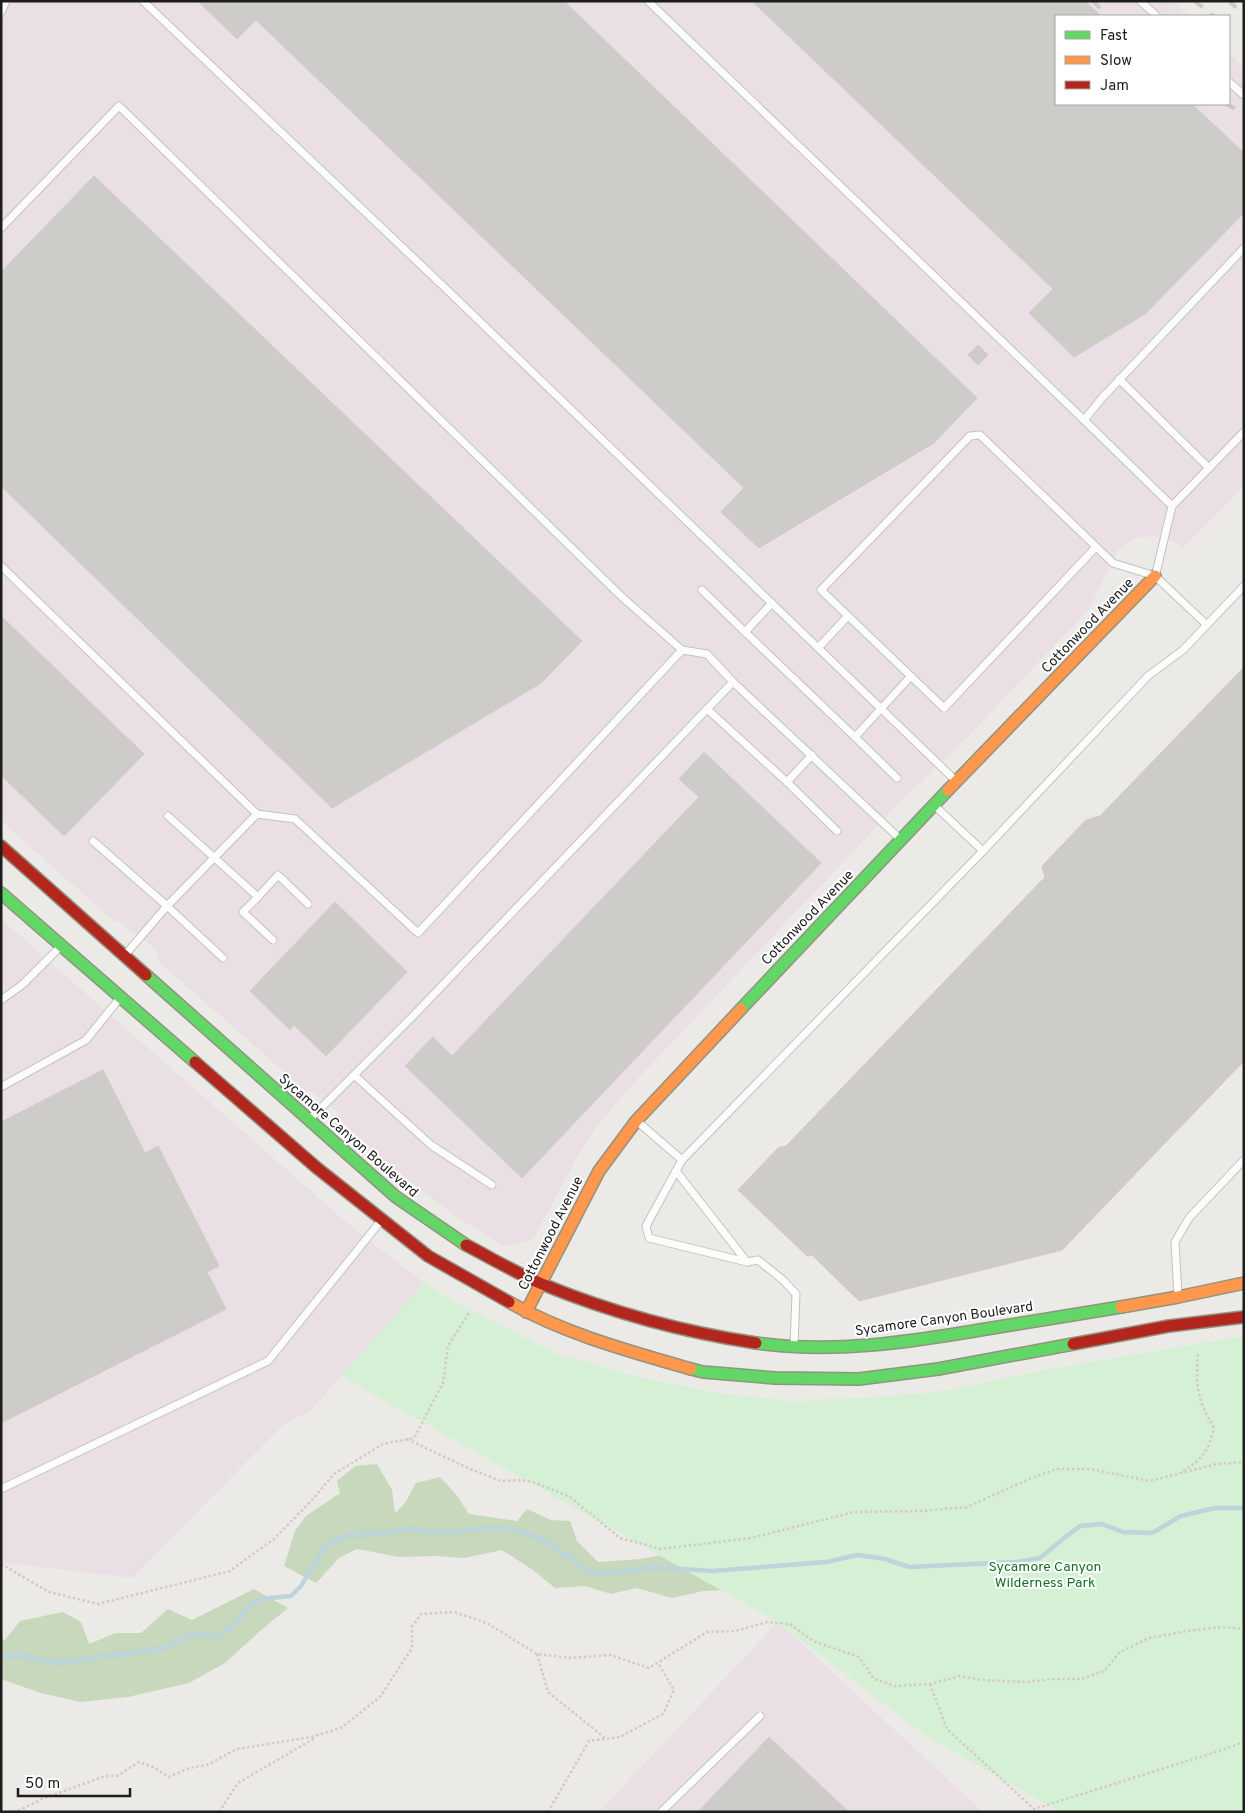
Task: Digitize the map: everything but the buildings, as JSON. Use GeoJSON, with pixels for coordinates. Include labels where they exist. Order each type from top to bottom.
{"type":"FeatureCollection","features":[{"type":"Feature","properties":{"kind":"main road","name":"Cottonwood Avenue"},"geometry":{"type":"LineString","coordinates":[[526,1312],[598,1171],[636,1121],[934,805],[1155,576]]}},
{"type":"Feature","properties":{"kind":"main road","name":"Sycamore Canyon Boulevard"},"geometry":{"type":"LineString","coordinates":[[1,846],[396,1197],[458,1242],[540,1283],[624,1313],[710,1336],[794,1347],[860,1347],[947,1336],[1178,1297],[1244,1283]]}},
{"type":"Feature","properties":{"kind":"main road"},"geometry":{"type":"LineString","coordinates":[[1,893],[317,1168],[428,1256],[526,1312],[613,1347],[703,1372],[774,1378],[859,1379],[938,1370],[1169,1326],[1244,1317]]}},
{"type":"Feature","properties":{"kind":"lane"},"geometry":{"type":"LineString","coordinates":[[1,12],[6,1]]}},
{"type":"Feature","properties":{"kind":"lane"},"geometry":{"type":"LineString","coordinates":[[143,1],[957,782]]}},
{"type":"Feature","properties":{"kind":"lane"},"geometry":{"type":"LineString","coordinates":[[648,1],[1172,506]]}},
{"type":"Feature","properties":{"kind":"lane"},"geometry":{"type":"LineString","coordinates":[[1140,1],[1155,15]]}},
{"type":"Feature","properties":{"kind":"lane"},"geometry":{"type":"LineString","coordinates":[[1230,83],[1244,95]]}},
{"type":"Feature","properties":{"kind":"lane"},"geometry":{"type":"LineString","coordinates":[[1,228],[119,106],[608,583],[682,650],[707,654],[733,682],[901,840]]}},
{"type":"Feature","properties":{"kind":"lane"},"geometry":{"type":"LineString","coordinates":[[1084,420],[1119,379],[1244,248]]}},
{"type":"Feature","properties":{"kind":"lane"},"geometry":{"type":"LineString","coordinates":[[1119,379],[1209,468]]}},
{"type":"Feature","properties":{"kind":"lane"},"geometry":{"type":"LineString","coordinates":[[1155,576],[1172,506],[1244,432]]}},
{"type":"Feature","properties":{"kind":"lane"},"geometry":{"type":"LineString","coordinates":[[1096,547],[944,708],[821,590],[970,436],[980,435],[1113,563],[1155,576],[1207,625]]}},
{"type":"Feature","properties":{"kind":"lane"},"geometry":{"type":"LineString","coordinates":[[1,566],[256,814],[295,819],[418,933],[682,650]]}},
{"type":"Feature","properties":{"kind":"lane"},"geometry":{"type":"LineString","coordinates":[[794,1347],[796,1294],[783,1280],[758,1260],[747,1262],[648,1238],[646,1226],[682,1160],[983,851],[1148,676],[1183,650],[1244,586]]}},
{"type":"Feature","properties":{"kind":"lane"},"geometry":{"type":"LineString","coordinates":[[702,590],[898,778]]}},
{"type":"Feature","properties":{"kind":"lane"},"geometry":{"type":"LineString","coordinates":[[744,632],[772,604]]}},
{"type":"Feature","properties":{"kind":"lane"},"geometry":{"type":"LineString","coordinates":[[818,648],[848,616]]}},
{"type":"Feature","properties":{"kind":"lane"},"geometry":{"type":"LineString","coordinates":[[854,737],[911,676]]}},
{"type":"Feature","properties":{"kind":"lane"},"geometry":{"type":"LineString","coordinates":[[309,1121],[414,1015],[733,682]]}},
{"type":"Feature","properties":{"kind":"lane"},"geometry":{"type":"LineString","coordinates":[[707,709],[787,782],[837,831]]}},
{"type":"Feature","properties":{"kind":"lane"},"geometry":{"type":"LineString","coordinates":[[787,782],[812,755]]}},
{"type":"Feature","properties":{"kind":"lane"},"geometry":{"type":"LineString","coordinates":[[934,805],[983,851]]}},
{"type":"Feature","properties":{"kind":"lane"},"geometry":{"type":"LineString","coordinates":[[124,955],[167,906],[256,814]]}},
{"type":"Feature","properties":{"kind":"lane"},"geometry":{"type":"LineString","coordinates":[[168,816],[258,897]]}},
{"type":"Feature","properties":{"kind":"lane"},"geometry":{"type":"LineString","coordinates":[[93,841],[223,958]]}},
{"type":"Feature","properties":{"kind":"lane"},"geometry":{"type":"LineString","coordinates":[[273,940],[243,912],[278,875],[308,904]]}},
{"type":"Feature","properties":{"kind":"lane"},"geometry":{"type":"LineString","coordinates":[[1,1000],[22,985],[61,946]]}},
{"type":"Feature","properties":{"kind":"lane"},"geometry":{"type":"LineString","coordinates":[[1,1087],[86,1040],[120,998]]}},
{"type":"Feature","properties":{"kind":"lane"},"geometry":{"type":"LineString","coordinates":[[354,1075],[431,1145],[492,1185]]}},
{"type":"Feature","properties":{"kind":"lane"},"geometry":{"type":"LineString","coordinates":[[636,1121],[682,1160]]}},
{"type":"Feature","properties":{"kind":"lane"},"geometry":{"type":"LineString","coordinates":[[1178,1297],[1175,1242],[1189,1218],[1244,1160]]}},
{"type":"Feature","properties":{"kind":"lane"},"geometry":{"type":"LineString","coordinates":[[676,1171],[747,1262]]}},
{"type":"Feature","properties":{"kind":"lane"},"geometry":{"type":"LineString","coordinates":[[1,1489],[268,1360],[382,1220]]}},
{"type":"Feature","properties":{"kind":"lane"},"geometry":{"type":"LineString","coordinates":[[661,1812],[760,1716]]}},
{"type":"Feature","properties":{"kind":"path"},"geometry":{"type":"LineString","coordinates":[[1,1564],[49,1592],[98,1604],[230,1571],[274,1539],[334,1474],[384,1444],[414,1438],[443,1383],[448,1346],[470,1313]]}},
{"type":"Feature","properties":{"kind":"path"},"geometry":{"type":"LineString","coordinates":[[1180,1474],[1197,1462],[1209,1447],[1214,1428],[1203,1408],[1196,1382],[1198,1352]]}},
{"type":"Feature","properties":{"kind":"path"},"geometry":{"type":"LineString","coordinates":[[407,1440],[501,1481],[522,1480],[536,1483],[570,1497],[620,1538],[661,1549],[751,1538],[854,1512],[967,1507],[1056,1469],[1090,1470],[1149,1481],[1217,1464],[1244,1462]]}},
{"type":"Feature","properties":{"kind":"path"},"geometry":{"type":"LineString","coordinates":[[8,1812],[20,1810],[42,1799],[105,1776],[117,1776],[140,1762],[153,1767],[169,1777],[189,1768],[207,1765],[237,1749],[319,1735],[341,1728],[380,1697],[412,1648],[412,1627],[421,1614],[454,1612],[487,1623],[537,1654],[570,1658],[610,1655],[649,1668],[707,1632],[735,1631],[767,1622],[790,1624],[813,1641],[859,1657],[874,1680],[896,1686],[930,1684],[960,1676],[982,1680],[1027,1682],[1052,1679],[1081,1679],[1104,1671],[1120,1652],[1150,1638],[1222,1627],[1244,1629]]}},
{"type":"Feature","properties":{"kind":"path"},"geometry":{"type":"LineString","coordinates":[[537,1654],[548,1692],[606,1739]]}},
{"type":"Feature","properties":{"kind":"path"},"geometry":{"type":"LineString","coordinates":[[548,1812],[589,1741],[620,1737],[663,1714],[674,1690],[658,1662]]}},
{"type":"Feature","properties":{"kind":"path"},"geometry":{"type":"LineString","coordinates":[[930,1684],[947,1729],[1034,1809],[1244,1742]]}},
{"type":"Feature","properties":{"kind":"path"},"geometry":{"type":"LineString","coordinates":[[219,1812],[238,1783],[319,1735]]}},
{"type":"Feature","properties":{"kind":"shaded area"},"geometry":{"type":"Polygon","coordinates":[[[1,1],[1173,1],[1188,15],[1055,15],[1055,105],[1230,105],[1230,54],[1244,67],[1244,486],[1183,548],[1175,542],[1155,536],[1136,538],[1118,550],[1089,609],[971,733],[899,803],[629,1088],[597,1126],[580,1152],[533,1239],[508,1246],[500,1244],[455,1216],[392,1167],[340,1120],[338,1113],[312,1092],[305,1090],[159,962],[155,949],[119,922],[115,922],[1,821],[1,1]]]}},
{"type":"Feature","properties":{"kind":"shaded area"},"geometry":{"type":"Polygon","coordinates":[[[1,919],[344,1220],[424,1283],[310,1411],[284,1424],[132,1578],[1,1562],[1,919]]]}},
{"type":"Feature","properties":{"kind":"shaded area"},"geometry":{"type":"Polygon","coordinates":[[[778,1622],[983,1812],[599,1812],[778,1622]]]}},
{"type":"Feature","properties":{"kind":"green space","name":"Sycamore Canyon Wilderness Park"},"geometry":{"type":"Polygon","coordinates":[[[424,1283],[461,1305],[559,1355],[651,1380],[718,1393],[793,1401],[863,1398],[945,1391],[1049,1369],[1244,1336],[1244,1812],[1060,1812],[926,1736],[779,1623],[341,1376],[424,1283]]]}},
{"type":"Feature","properties":{"kind":"green space"},"geometry":{"type":"Polygon","coordinates":[[[377,1464],[392,1490],[395,1513],[405,1503],[416,1483],[440,1477],[455,1493],[469,1514],[517,1521],[527,1509],[551,1520],[570,1521],[577,1541],[598,1562],[641,1559],[666,1554],[724,1590],[704,1591],[672,1598],[637,1588],[611,1594],[585,1586],[555,1588],[533,1570],[502,1550],[464,1558],[436,1556],[399,1557],[357,1549],[339,1558],[316,1583],[284,1566],[295,1531],[306,1516],[340,1493],[337,1481],[355,1466],[377,1464]]]}},
{"type":"Feature","properties":{"kind":"green space"},"geometry":{"type":"Polygon","coordinates":[[[254,1589],[288,1608],[225,1663],[189,1683],[128,1697],[80,1702],[41,1693],[1,1679],[1,1634],[4,1641],[20,1621],[63,1612],[81,1622],[89,1644],[116,1633],[141,1633],[168,1609],[192,1620],[254,1589]]]}},
{"type":"Feature","properties":{"kind":"waterway"},"geometry":{"type":"LineString","coordinates":[[1,1656],[17,1655],[57,1663],[164,1648],[190,1635],[201,1634],[216,1637],[235,1624],[248,1608],[260,1599],[291,1596],[301,1586],[324,1548],[337,1539],[352,1535],[377,1534],[409,1529],[429,1532],[513,1529],[543,1540],[590,1573],[610,1573],[654,1567],[712,1571],[826,1562],[858,1555],[885,1559],[909,1567],[1016,1562],[1040,1558],[1080,1526],[1102,1524],[1123,1532],[1152,1533],[1181,1516],[1215,1508],[1244,1508]]}},
{"type":"Feature","properties":{"kind":"railway"},"geometry":{"type":"LineString","coordinates":[[1093,1],[1107,15]]}},
{"type":"Feature","properties":{"kind":"railway"},"geometry":{"type":"LineString","coordinates":[[1195,1],[1212,15]]}},
{"type":"Feature","properties":{"kind":"railway"},"geometry":{"type":"LineString","coordinates":[[1229,1],[1244,15]]}},
{"type":"Feature","properties":{"kind":"railway"},"geometry":{"type":"LineString","coordinates":[[1228,105],[1244,113]]}},
{"type":"Feature","properties":{"kind":"traffic: fast"},"geometry":{"type":"LineString","coordinates":[[741,1009],[948,790]]}},
{"type":"Feature","properties":{"kind":"traffic: fast"},"geometry":{"type":"LineString","coordinates":[[1,893],[195,1062]]}},
{"type":"Feature","properties":{"kind":"traffic: fast"},"geometry":{"type":"LineString","coordinates":[[146,975],[396,1197],[466,1245]]}},
{"type":"Feature","properties":{"kind":"traffic: fast"},"geometry":{"type":"LineString","coordinates":[[756,1343],[814,1347],[871,1345],[929,1338],[1121,1307]]}},
{"type":"Feature","properties":{"kind":"traffic: fast"},"geometry":{"type":"LineString","coordinates":[[691,1369],[703,1372],[775,1378],[859,1379],[938,1369],[1073,1344]]}},
{"type":"Feature","properties":{"kind":"traffic: slow"},"geometry":{"type":"LineString","coordinates":[[948,790],[1155,576]]}},
{"type":"Feature","properties":{"kind":"traffic: slow"},"geometry":{"type":"LineString","coordinates":[[526,1312],[599,1171],[636,1121],[741,1009]]}},
{"type":"Feature","properties":{"kind":"traffic: slow"},"geometry":{"type":"LineString","coordinates":[[1121,1307],[1244,1283]]}},
{"type":"Feature","properties":{"kind":"traffic: slow"},"geometry":{"type":"LineString","coordinates":[[509,1302],[575,1333],[691,1369]]}},
{"type":"Feature","properties":{"kind":"traffic: jam"},"geometry":{"type":"LineString","coordinates":[[1,846],[146,975]]}},
{"type":"Feature","properties":{"kind":"traffic: jam"},"geometry":{"type":"LineString","coordinates":[[195,1062],[317,1168],[428,1256],[509,1302]]}},
{"type":"Feature","properties":{"kind":"traffic: jam"},"geometry":{"type":"LineString","coordinates":[[466,1245],[532,1280],[620,1312],[674,1327],[756,1343]]}},
{"type":"Feature","properties":{"kind":"traffic: jam"},"geometry":{"type":"LineString","coordinates":[[1073,1344],[1169,1326],[1244,1317]]}}]}
